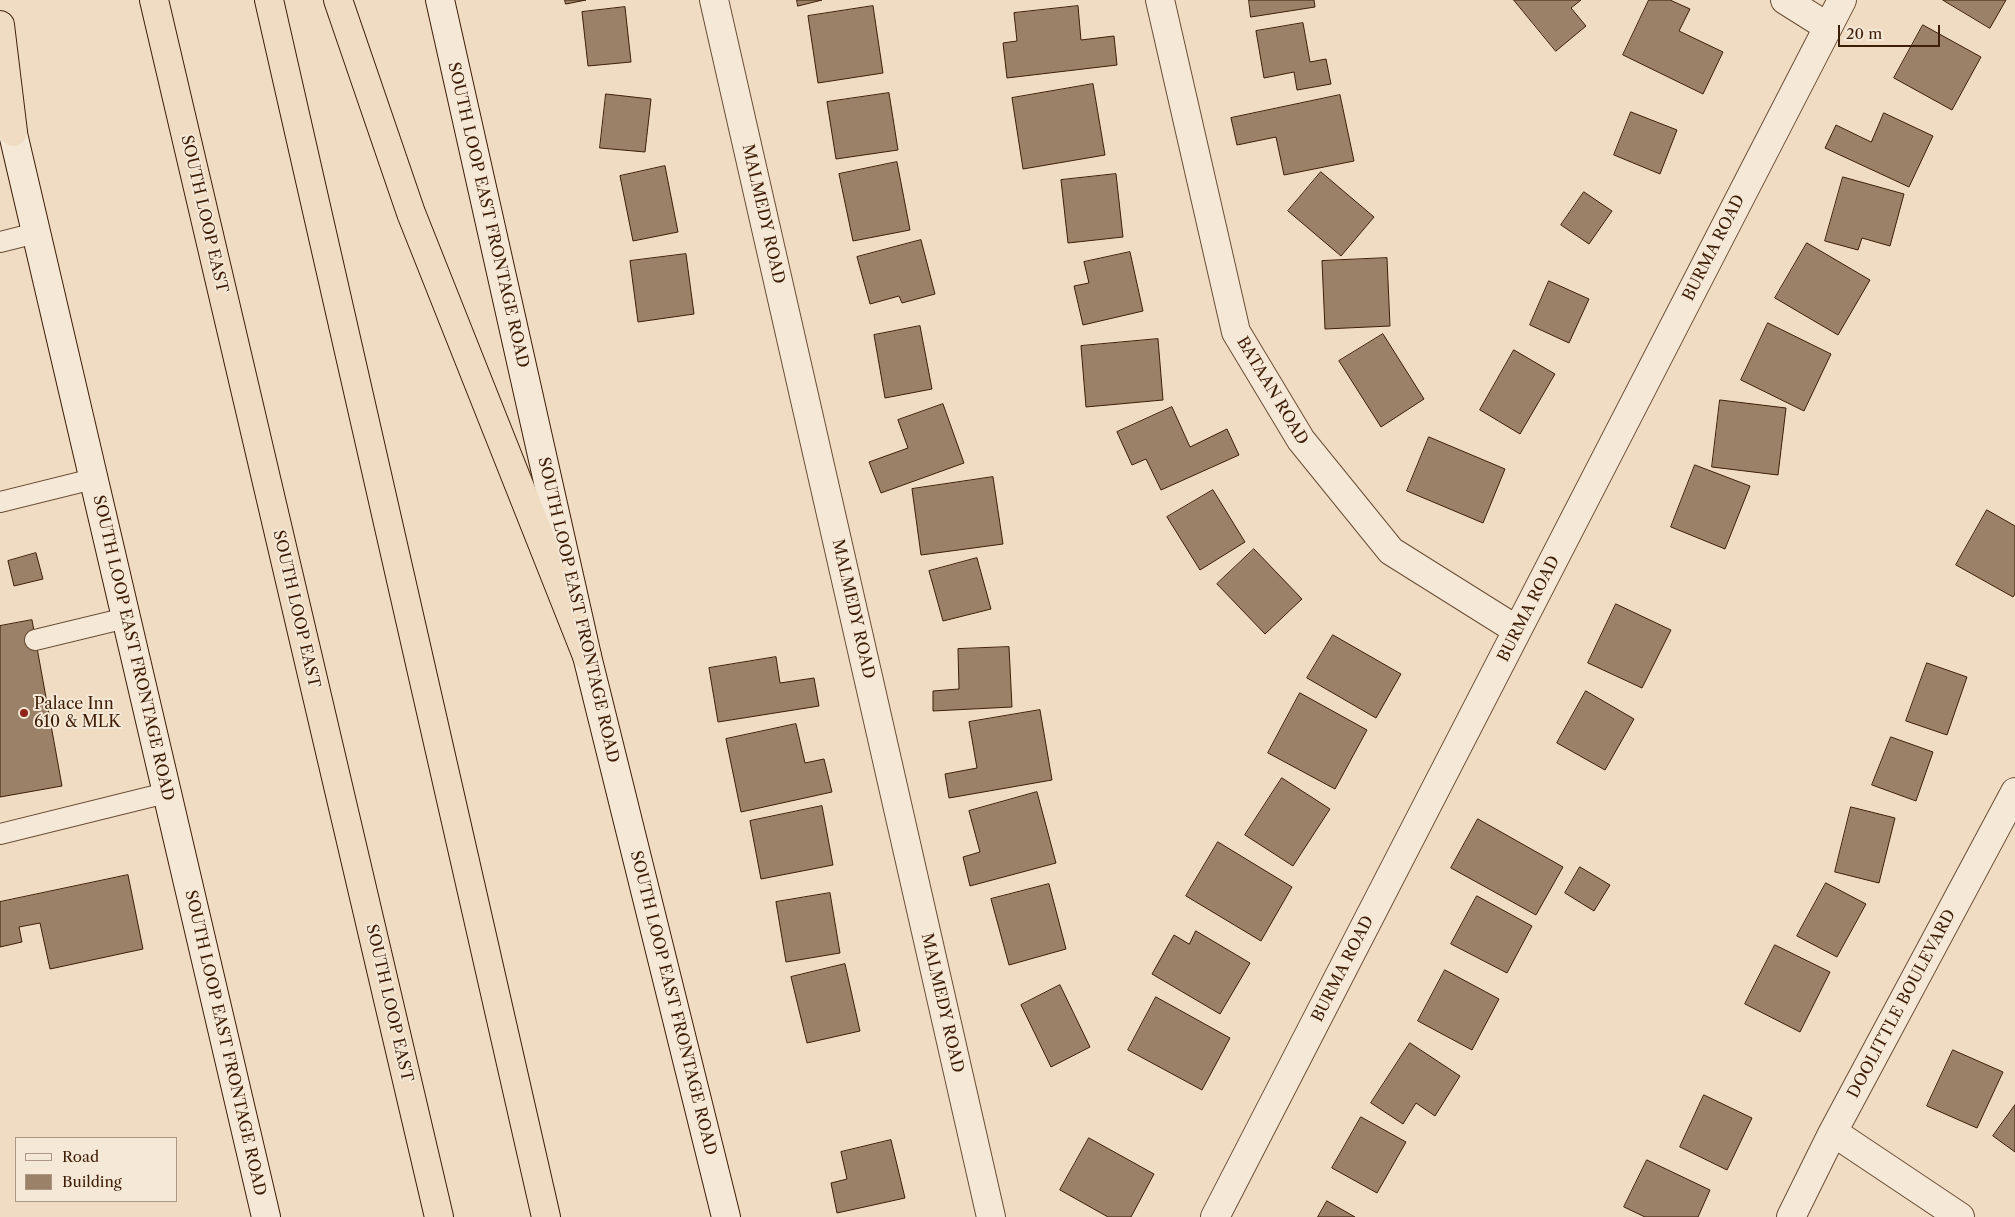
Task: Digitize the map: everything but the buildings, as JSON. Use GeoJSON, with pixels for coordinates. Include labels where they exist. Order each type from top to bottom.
{"type":"FeatureCollection","features":[{"type":"Feature","properties":{"kind":"highway","name":"SOUTH LOOP EAST"},"geometry":{"type":"LineString","coordinates":[[154,0],[439,1217]]}},
{"type":"Feature","properties":{"kind":"highway"},"geometry":{"type":"LineString","coordinates":[[269,0],[546,1217]]}},
{"type":"Feature","properties":{"kind":"highway"},"geometry":{"type":"LineString","coordinates":[[338,0],[411,213],[587,656]]}},
{"type":"Feature","properties":{"kind":"highway"},"geometry":{"type":"LineString","coordinates":[[0,25],[13,132]]}},
{"type":"Feature","properties":{"kind":"street","name":"SOUTH LOOP EAST FRONTAGE ROAD"},"geometry":{"type":"LineString","coordinates":[[440,0],[587,656],[726,1217]]}},
{"type":"Feature","properties":{"kind":"street","name":"MALMEDY ROAD"},"geometry":{"type":"LineString","coordinates":[[714,0],[991,1217]]}},
{"type":"Feature","properties":{"kind":"street","name":"BATAAN ROAD"},"geometry":{"type":"LineString","coordinates":[[1160,0],[1236,332],[1300,440],[1391,551],[1518,630]]}},
{"type":"Feature","properties":{"kind":"street"},"geometry":{"type":"LineString","coordinates":[[1784,0],[1828,27]]}},
{"type":"Feature","properties":{"kind":"street","name":"BURMA ROAD"},"geometry":{"type":"LineString","coordinates":[[1215,1217],[1842,0]]}},
{"type":"Feature","properties":{"kind":"street","name":"SOUTH LOOP EAST FRONTAGE ROAD"},"geometry":{"type":"LineString","coordinates":[[0,79],[266,1217]]}},
{"type":"Feature","properties":{"kind":"street","name":"DOOLITTLE BOULEVARD"},"geometry":{"type":"LineString","coordinates":[[1791,1217],[1833,1132],[2015,792]]}},
{"type":"Feature","properties":{"kind":"street"},"geometry":{"type":"LineString","coordinates":[[1833,1132],[1960,1217]]}},
{"type":"Feature","properties":{"kind":"lane"},"geometry":{"type":"LineString","coordinates":[[0,242],[36,233]]}},
{"type":"Feature","properties":{"kind":"lane"},"geometry":{"type":"LineString","coordinates":[[0,502],[93,479]]}},
{"type":"Feature","properties":{"kind":"lane"},"geometry":{"type":"LineString","coordinates":[[35,640],[126,618]]}},
{"type":"Feature","properties":{"kind":"lane"},"geometry":{"type":"LineString","coordinates":[[0,834],[166,793]]}},
{"type":"Feature","properties":{"kind":"place","name":"Palace Inn 610 & MLK"},"geometry":{"type":"Point","coordinates":[24,713]}}]}
